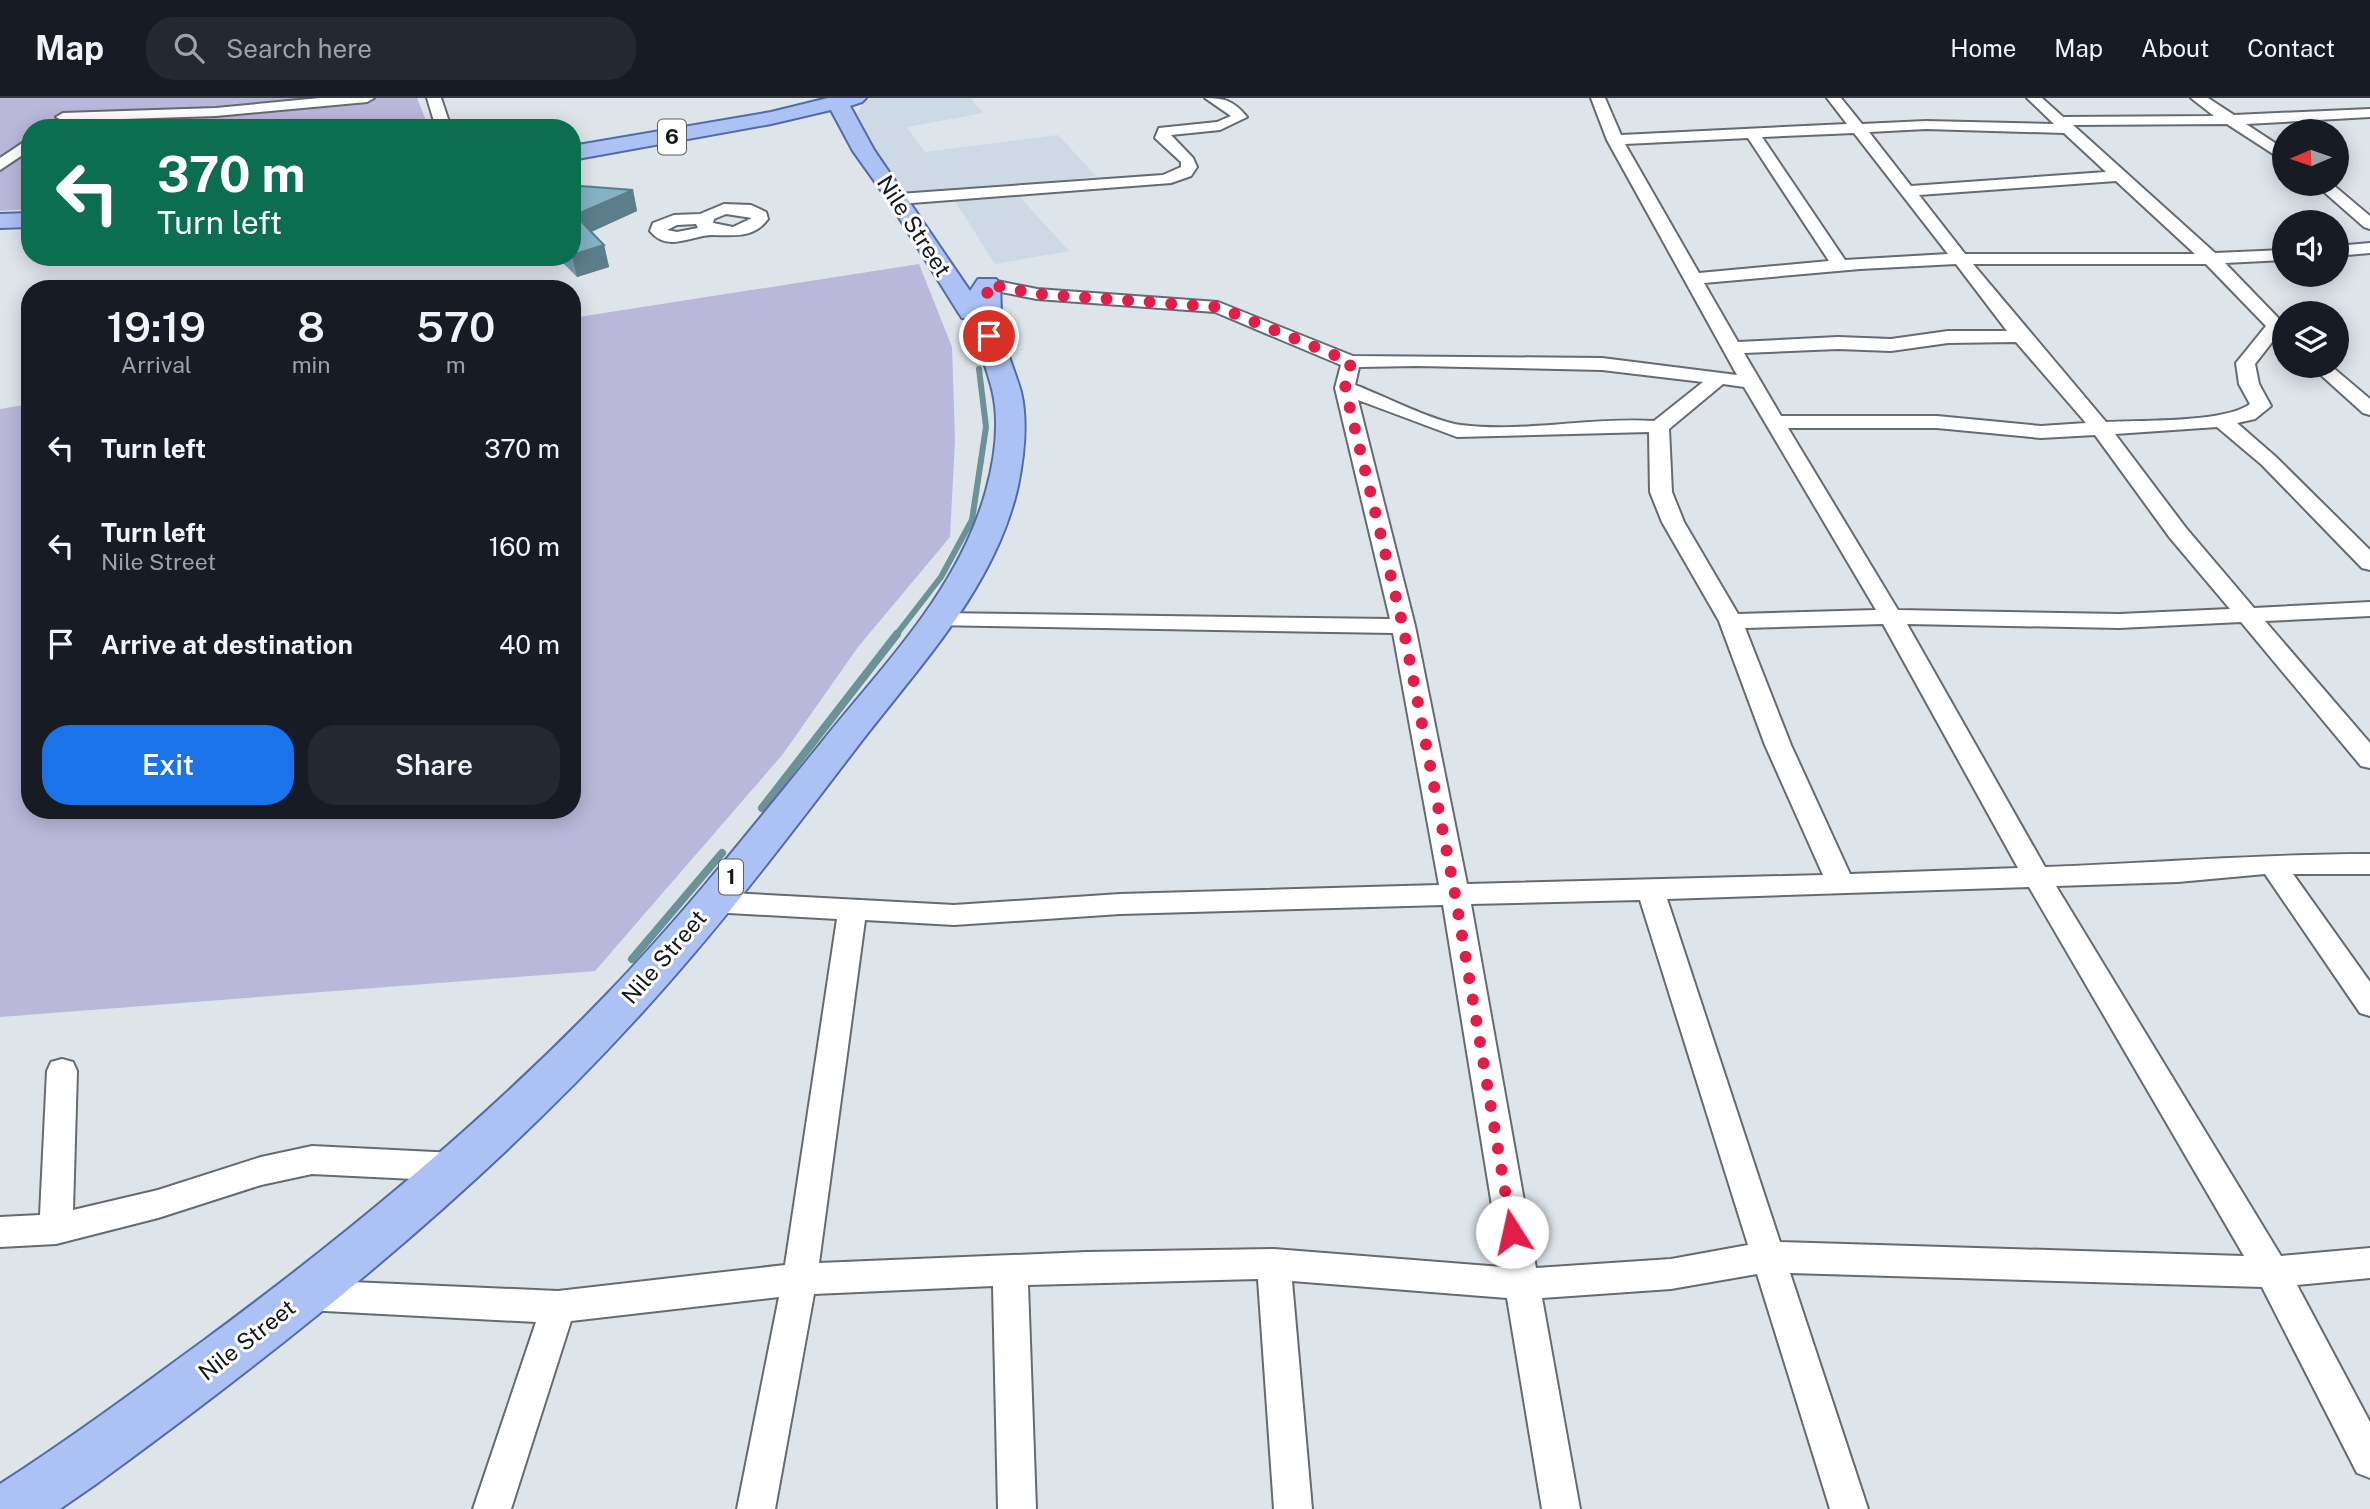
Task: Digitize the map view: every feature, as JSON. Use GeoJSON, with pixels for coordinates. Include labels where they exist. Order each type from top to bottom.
{"type":"FeatureCollection","features":[{"type":"Feature","properties":{"kind":"main road","name":"Nile Street"},"geometry":{"type":"LineString","coordinates":[[846,101],[864,151],[899,199],[971,312],[987,284]]}},
{"type":"Feature","properties":{"kind":"main road","name":"6"},"geometry":{"type":"LineString","coordinates":[[581,151],[846,101]]}},
{"type":"Feature","properties":{"kind":"main road"},"geometry":{"type":"LineString","coordinates":[[0,221],[21,220]]}},
{"type":"Feature","properties":{"kind":"main road","name":"Nile Street"},"geometry":{"type":"LineString","coordinates":[[10,1509],[136,1424],[306,1295],[402,1216],[546,1084],[608,1020],[710,902],[937,620],[961,588],[985,543],[1002,488],[1010,406],[989,336],[987,284]]}},
{"type":"Feature","properties":{"kind":"street"},"geometry":{"type":"LineString","coordinates":[[60,119],[86,98]]}},
{"type":"Feature","properties":{"kind":"street"},"geometry":{"type":"LineString","coordinates":[[63,117],[216,111],[368,98]]}},
{"type":"Feature","properties":{"kind":"street"},"geometry":{"type":"LineString","coordinates":[[434,98],[441,119]]}},
{"type":"Feature","properties":{"kind":"street"},"geometry":{"type":"LineString","coordinates":[[899,199],[1165,180],[1185,173],[1189,167],[1188,161],[1163,138],[1164,131],[1208,128],[1240,117],[1228,105],[1212,98]]}},
{"type":"Feature","properties":{"kind":"street"},"geometry":{"type":"LineString","coordinates":[[1598,98],[1615,140],[1751,382],[1891,617],[2037,877],[2272,1272],[2370,1460]]}},
{"type":"Feature","properties":{"kind":"street"},"geometry":{"type":"LineString","coordinates":[[1833,98],[2021,336],[2101,429],[2178,533],[2251,616],[2370,760]]}},
{"type":"Feature","properties":{"kind":"street"},"geometry":{"type":"LineString","coordinates":[[2034,98],[2213,261],[2272,324]]}},
{"type":"Feature","properties":{"kind":"street"},"geometry":{"type":"LineString","coordinates":[[2197,98],[2272,148]]}},
{"type":"Feature","properties":{"kind":"street"},"geometry":{"type":"LineString","coordinates":[[1615,140],[1861,131],[1926,125],[2064,125],[2370,113]]}},
{"type":"Feature","properties":{"kind":"street"},"geometry":{"type":"LineString","coordinates":[[1753,135],[1839,264]]}},
{"type":"Feature","properties":{"kind":"street"},"geometry":{"type":"LineString","coordinates":[[0,165],[21,149]]}},
{"type":"Feature","properties":{"kind":"street"},"geometry":{"type":"LineString","coordinates":[[1907,191],[2120,176]]}},
{"type":"Feature","properties":{"kind":"street"},"geometry":{"type":"LineString","coordinates":[[2337,196],[2370,224]]}},
{"type":"Feature","properties":{"kind":"street"},"geometry":{"type":"LineString","coordinates":[[2349,250],[2370,248]]}},
{"type":"Feature","properties":{"kind":"street"},"geometry":{"type":"LineString","coordinates":[[1695,279],[1839,264],[1961,258],[2213,261],[2272,256]]}},
{"type":"Feature","properties":{"kind":"street"},"geometry":{"type":"LineString","coordinates":[[987,284],[1037,294],[1218,307],[1351,362],[1418,360],[1601,364],[1751,382]]}},
{"type":"Feature","properties":{"kind":"street"},"geometry":{"type":"LineString","coordinates":[[1738,348],[1839,343],[1891,345],[1948,337],[2021,336]]}},
{"type":"Feature","properties":{"kind":"street"},"geometry":{"type":"LineString","coordinates":[[1776,422],[1937,422],[2041,432],[2222,421],[2248,415],[2261,406],[2249,384],[2245,363],[2272,338]]}},
{"type":"Feature","properties":{"kind":"street"},"geometry":{"type":"LineString","coordinates":[[1351,362],[1345,388],[1403,626],[1455,894],[1520,1284],[1561,1509]]}},
{"type":"Feature","properties":{"kind":"street"},"geometry":{"type":"LineString","coordinates":[[2334,378],[2370,409]]}},
{"type":"Feature","properties":{"kind":"street"},"geometry":{"type":"LineString","coordinates":[[1345,388],[1457,431],[1548,431],[1624,425],[1659,427],[1718,379]]}},
{"type":"Feature","properties":{"kind":"street"},"geometry":{"type":"LineString","coordinates":[[2222,421],[2269,461],[2370,563]]}},
{"type":"Feature","properties":{"kind":"street"},"geometry":{"type":"LineString","coordinates":[[1659,427],[1661,492],[1673,522],[1731,621],[1778,745],[1841,884]]}},
{"type":"Feature","properties":{"kind":"street"},"geometry":{"type":"LineString","coordinates":[[1731,621],[1891,617],[2119,621],[2370,609]]}},
{"type":"Feature","properties":{"kind":"street"},"geometry":{"type":"LineString","coordinates":[[937,620],[1403,626]]}},
{"type":"Feature","properties":{"kind":"street"},"geometry":{"type":"LineString","coordinates":[[2272,863],[2370,1005]]}},
{"type":"Feature","properties":{"kind":"street"},"geometry":{"type":"LineString","coordinates":[[710,902],[954,915],[1120,904],[1841,884],[2178,872],[2272,863],[2370,864]]}},
{"type":"Feature","properties":{"kind":"street"},"geometry":{"type":"LineString","coordinates":[[1650,888],[1849,1509]]}},
{"type":"Feature","properties":{"kind":"street"},"geometry":{"type":"LineString","coordinates":[[756,1509],[800,1279],[853,909]]}},
{"type":"Feature","properties":{"kind":"street"},"geometry":{"type":"LineString","coordinates":[[56,1229],[62,1071]]}},
{"type":"Feature","properties":{"kind":"street"},"geometry":{"type":"LineString","coordinates":[[0,1232],[56,1229],[158,1204],[261,1171],[312,1160],[345,1159],[455,1167]]}},
{"type":"Feature","properties":{"kind":"street"},"geometry":{"type":"LineString","coordinates":[[306,1295],[558,1307],[800,1279],[1010,1270],[1274,1264],[1520,1284],[1671,1274],[1767,1257],[2272,1272],[2370,1264]]}},
{"type":"Feature","properties":{"kind":"street"},"geometry":{"type":"LineString","coordinates":[[1274,1264],[1293,1509]]}},
{"type":"Feature","properties":{"kind":"street"},"geometry":{"type":"LineString","coordinates":[[1010,1270],[1017,1509]]}},
{"type":"Feature","properties":{"kind":"street"},"geometry":{"type":"LineString","coordinates":[[492,1509],[558,1307]]}},
{"type":"Feature","properties":{"kind":"shaded area"},"geometry":{"type":"Polygon","coordinates":[[[0,98],[417,98],[425,119],[21,119],[21,210],[0,211],[0,98]]]}},
{"type":"Feature","properties":{"kind":"shaded area"},"geometry":{"type":"Polygon","coordinates":[[[871,98],[970,98],[983,113],[907,127],[925,152],[1058,135],[1096,176],[908,200],[862,133],[855,117],[863,103],[871,98]]]}},
{"type":"Feature","properties":{"kind":"shaded area"},"geometry":{"type":"Polygon","coordinates":[[[1016,193],[1069,251],[995,264],[954,199],[1016,193]]]}},
{"type":"Feature","properties":{"kind":"shaded area"},"geometry":{"type":"Polygon","coordinates":[[[919,264],[952,347],[955,440],[950,537],[858,647],[783,754],[595,971],[0,1017],[0,409],[21,406],[21,819],[581,819],[581,317],[919,264]]]}},
{"type":"Feature","properties":{"kind":"building"},"geometry":{"type":"Polygon","coordinates":[[[581,186],[633,190],[581,212],[581,186]]]}},
{"type":"Feature","properties":{"kind":"building"},"geometry":{"type":"Polygon","coordinates":[[[581,221],[604,245],[581,252],[581,221]]]}},
{"type":"Feature","properties":{"kind":"waterway"},"geometry":{"type":"LineString","coordinates":[[896,635],[941,577],[972,520],[986,427],[979,369]]}},
{"type":"Feature","properties":{"kind":"waterway"},"geometry":{"type":"LineString","coordinates":[[762,808],[897,634]]}},
{"type":"Feature","properties":{"kind":"waterway"},"geometry":{"type":"LineString","coordinates":[[632,959],[722,853]]}},
{"type":"Feature","properties":{"kind":"route"},"geometry":{"type":"LineString","coordinates":[[989,336],[987,284],[1037,294],[1218,307],[1351,362],[1345,388],[1403,626],[1455,894],[1512,1232]]}}]}
